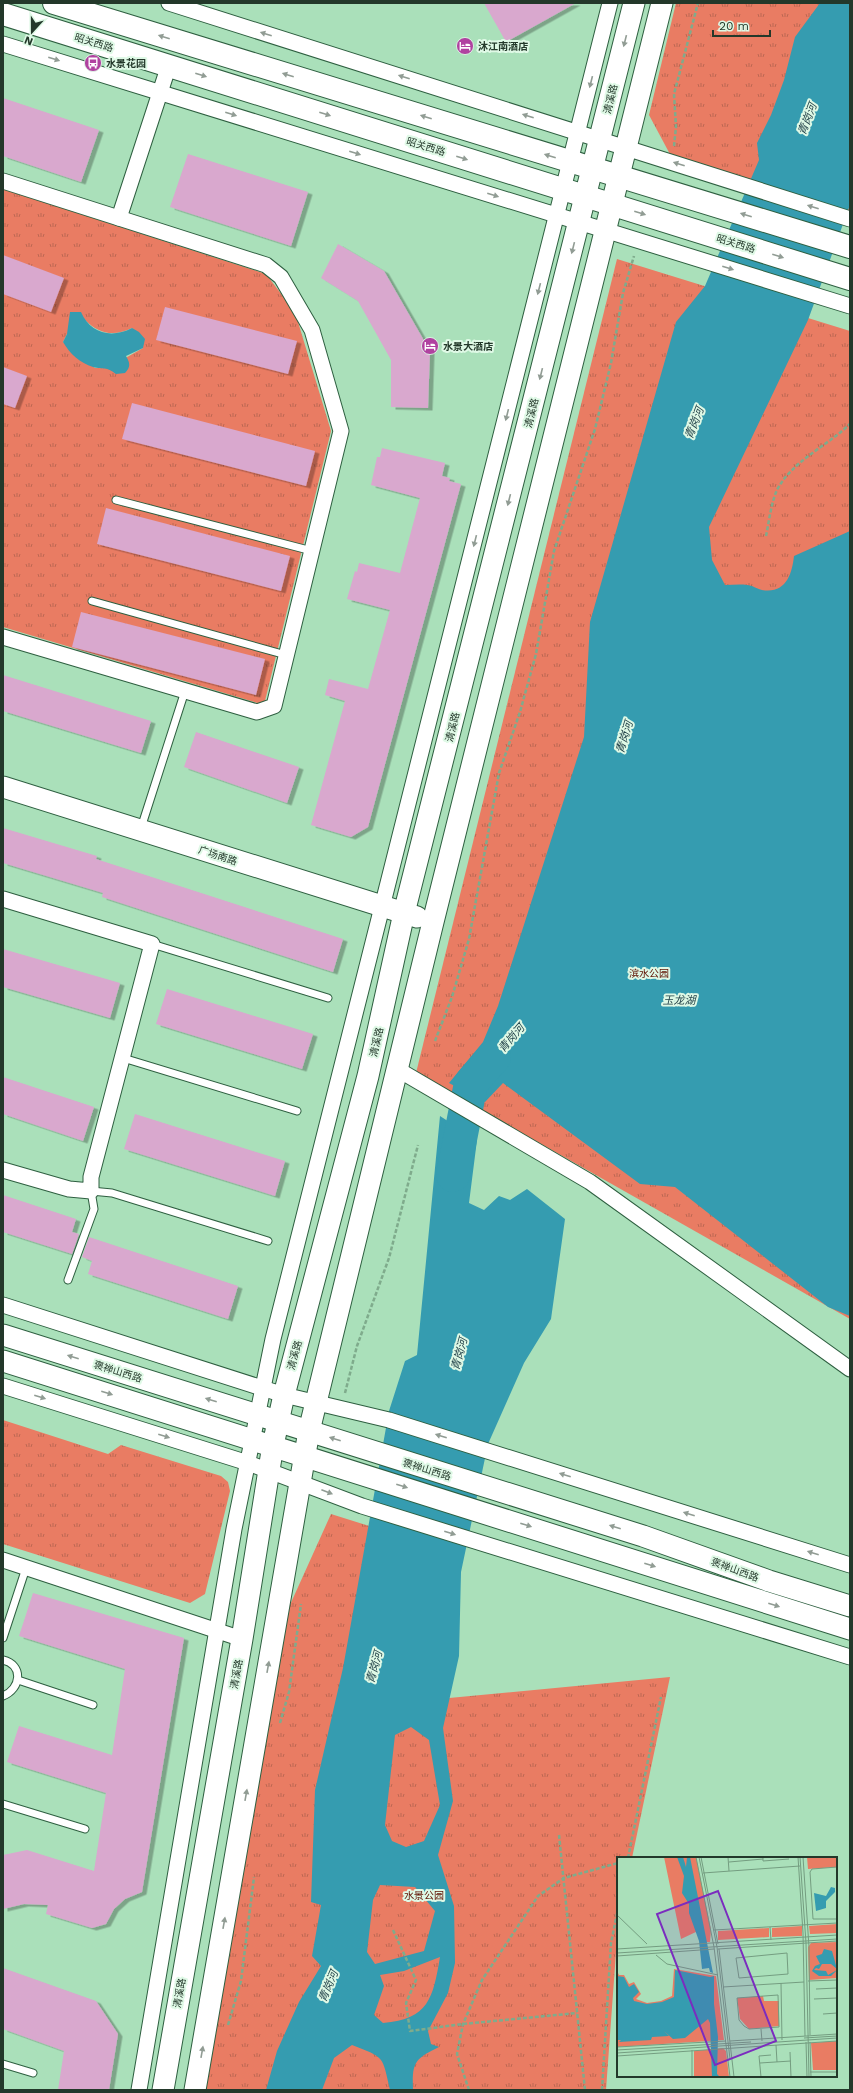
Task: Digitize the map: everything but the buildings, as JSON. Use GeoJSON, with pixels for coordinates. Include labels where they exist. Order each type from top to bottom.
{"type":"FeatureCollection","features":[{"type":"Feature","properties":{"kind":"main road"},"geometry":{"type":"LineString","coordinates":[[54,3],[850,247]]}},
{"type":"Feature","properties":{"kind":"main road","name":"清溪路"},"geometry":{"type":"LineString","coordinates":[[162,2090],[242,1639],[278,1421],[368,1076],[404,913],[634,3]]}},
{"type":"Feature","properties":{"kind":"main road"},"geometry":{"type":"LineString","coordinates":[[195,2090],[309,1431],[433,922],[662,3]]}},
{"type":"Feature","properties":{"kind":"main road","name":"昭关西路"},"geometry":{"type":"LineString","coordinates":[[3,14],[850,279]]}},
{"type":"Feature","properties":{"kind":"main road","name":"广场南路"},"geometry":{"type":"LineString","coordinates":[[3,787],[433,922]]}},
{"type":"Feature","properties":{"kind":"main road","name":"褒禅山西路"},"geometry":{"type":"LineString","coordinates":[[3,1335],[643,1536],[769,1581],[850,1606]]}},
{"type":"Feature","properties":{"kind":"main road"},"geometry":{"type":"LineString","coordinates":[[3,1361],[489,1513],[850,1629]]}},
{"type":"Feature","properties":{"kind":"main road"},"geometry":{"type":"LineString","coordinates":[[185,1962],[216,1968]]}},
{"type":"Feature","properties":{"kind":"street"},"geometry":{"type":"LineString","coordinates":[[169,3],[850,219]]}},
{"type":"Feature","properties":{"kind":"street"},"geometry":{"type":"LineString","coordinates":[[139,2090],[234,1529],[273,1339],[610,3]]}},
{"type":"Feature","properties":{"kind":"street"},"geometry":{"type":"LineString","coordinates":[[3,44],[847,305]]}},
{"type":"Feature","properties":{"kind":"street"},"geometry":{"type":"LineString","coordinates":[[119,218],[169,65]]}},
{"type":"Feature","properties":{"kind":"street"},"geometry":{"type":"LineString","coordinates":[[3,181],[266,265],[282,277],[312,330],[341,431],[274,706],[257,712],[3,637]]}},
{"type":"Feature","properties":{"kind":"street"},"geometry":{"type":"LineString","coordinates":[[3,898],[152,944],[91,1177],[91,1191],[69,1189],[3,1170]]}},
{"type":"Feature","properties":{"kind":"street"},"geometry":{"type":"LineString","coordinates":[[397,1069],[590,1182],[850,1369]]}},
{"type":"Feature","properties":{"kind":"street"},"geometry":{"type":"LineString","coordinates":[[3,1305],[263,1389],[390,1420],[850,1565]]}},
{"type":"Feature","properties":{"kind":"street"},"geometry":{"type":"LineString","coordinates":[[3,1386],[269,1470],[362,1506],[850,1657]]}},
{"type":"Feature","properties":{"kind":"street"},"geometry":{"type":"LineString","coordinates":[[3,1560],[242,1639]]}},
{"type":"Feature","properties":{"kind":"lane"},"geometry":{"type":"LineString","coordinates":[[116,500],[312,551]]}},
{"type":"Feature","properties":{"kind":"lane"},"geometry":{"type":"LineString","coordinates":[[92,601],[286,655]]}},
{"type":"Feature","properties":{"kind":"lane"},"geometry":{"type":"LineString","coordinates":[[141,830],[185,691]]}},
{"type":"Feature","properties":{"kind":"lane"},"geometry":{"type":"LineString","coordinates":[[152,944],[328,998]]}},
{"type":"Feature","properties":{"kind":"lane"},"geometry":{"type":"LineString","coordinates":[[123,1058],[297,1111]]}},
{"type":"Feature","properties":{"kind":"lane"},"geometry":{"type":"LineString","coordinates":[[68,1280],[94,1209],[91,1191],[112,1192],[268,1241]]}},
{"type":"Feature","properties":{"kind":"lane"},"geometry":{"type":"LineString","coordinates":[[3,1638],[26,1568]]}},
{"type":"Feature","properties":{"kind":"lane"},"geometry":{"type":"LineString","coordinates":[[3,1660],[12,1664],[16,1668],[18,1680],[14,1690],[3,1696]]}},
{"type":"Feature","properties":{"kind":"lane"},"geometry":{"type":"LineString","coordinates":[[18,1680],[93,1705]]}},
{"type":"Feature","properties":{"kind":"lane"},"geometry":{"type":"LineString","coordinates":[[3,1804],[85,1829]]}},
{"type":"Feature","properties":{"kind":"lane"},"geometry":{"type":"LineString","coordinates":[[3,2064],[33,2073]]}},
{"type":"Feature","properties":{"kind":"path"},"geometry":{"type":"LineString","coordinates":[[670,162],[673,154],[676,127],[674,94],[698,3]]}},
{"type":"Feature","properties":{"kind":"path"},"geometry":{"type":"LineString","coordinates":[[435,1041],[452,996],[469,939],[499,773],[520,712],[536,654],[554,551],[595,430],[611,363],[623,293],[640,241]]}},
{"type":"Feature","properties":{"kind":"path"},"geometry":{"type":"LineString","coordinates":[[766,536],[777,491],[788,474],[813,452],[834,439],[850,424]]}},
{"type":"Feature","properties":{"kind":"path"},"geometry":{"type":"LineString","coordinates":[[342,1409],[357,1346],[389,1258],[418,1145]]}},
{"type":"Feature","properties":{"kind":"path"},"geometry":{"type":"LineString","coordinates":[[279,1729],[289,1692],[302,1600]]}},
{"type":"Feature","properties":{"kind":"path"},"geometry":{"type":"LineString","coordinates":[[628,1857],[661,1697]]}},
{"type":"Feature","properties":{"kind":"path"},"geometry":{"type":"LineString","coordinates":[[559,1835],[585,2090]]}},
{"type":"Feature","properties":{"kind":"path"},"geometry":{"type":"LineString","coordinates":[[468,2090],[457,2054],[463,2024],[482,1980],[538,1896],[564,1878],[617,1863]]}},
{"type":"Feature","properties":{"kind":"path"},"geometry":{"type":"LineString","coordinates":[[228,2026],[241,1981],[254,1873]]}},
{"type":"Feature","properties":{"kind":"path"},"geometry":{"type":"LineString","coordinates":[[602,2090],[611,1943],[617,1913]]}},
{"type":"Feature","properties":{"kind":"path"},"geometry":{"type":"LineString","coordinates":[[393,1930],[416,1980],[406,2003],[410,2032],[463,2024],[577,2013]]}},
{"type":"Feature","properties":{"kind":"green space"},"geometry":{"type":"Polygon","coordinates":[[[676,3],[850,3],[850,213],[672,158],[649,115],[676,3]]]}},
{"type":"Feature","properties":{"kind":"green space"},"geometry":{"type":"Polygon","coordinates":[[[3,189],[266,274],[295,312],[331,431],[264,705],[3,627],[3,189]],[[85,320],[67,334],[63,342],[95,368],[108,368],[143,348],[132,328],[119,333],[107,333],[90,325],[85,320]]]}},
{"type":"Feature","properties":{"kind":"green space","name":"玉龙湖"},"geometry":{"type":"Polygon","coordinates":[[[617,259],[850,331],[850,1319],[416,1073],[617,259]]]}},
{"type":"Feature","properties":{"kind":"green space"},"geometry":{"type":"Polygon","coordinates":[[[3,1420],[108,1454],[121,1445],[221,1476],[228,1482],[230,1491],[205,1594],[190,1603],[3,1544],[3,1420]]]}},
{"type":"Feature","properties":{"kind":"green space","name":"水景公园"},"geometry":{"type":"Polygon","coordinates":[[[331,1514],[452,1552],[428,1700],[670,1677],[632,1857],[617,1857],[617,1939],[606,2090],[195,2090],[271,1647],[331,1514]]]}},
{"type":"Feature","properties":{"kind":"water","name":"玉龙湖"},"geometry":{"type":"Polygon","coordinates":[[[820,3],[850,3],[850,205],[808,320],[709,527],[712,560],[725,585],[749,585],[762,590],[777,589],[782,586],[792,569],[794,556],[850,531],[850,1316],[828,1307],[675,1187],[640,1184],[503,1083],[485,1102],[449,1083],[483,1042],[498,1006],[584,737],[590,622],[676,322],[705,286],[759,160],[757,143],[771,115],[784,80],[795,37],[820,3]]]}},
{"type":"Feature","properties":{"kind":"water"},"geometry":{"type":"Polygon","coordinates":[[[70,312],[81,312],[90,325],[102,332],[116,333],[132,328],[139,332],[145,339],[143,348],[126,356],[129,365],[125,373],[116,374],[107,369],[93,367],[84,363],[72,354],[63,342],[67,334],[70,312]]]}},
{"type":"Feature","properties":{"kind":"water"},"geometry":{"type":"Polygon","coordinates":[[[440,1116],[477,1140],[469,1203],[484,1210],[499,1196],[510,1200],[527,1189],[565,1219],[551,1319],[524,1363],[488,1444],[461,1572],[459,1656],[443,1728],[453,1801],[438,1855],[454,1906],[455,1963],[448,1993],[428,2031],[431,2044],[439,2047],[424,2055],[416,2063],[413,2074],[413,2090],[390,2090],[385,2070],[380,2059],[371,2053],[352,2045],[334,2058],[322,2090],[266,2090],[277,2051],[299,2002],[321,1966],[312,1956],[321,1905],[311,1902],[315,1790],[343,1668],[389,1411],[405,1361],[417,1355],[440,1116]],[[411,1727],[395,1735],[385,1825],[392,1841],[406,1847],[424,1841],[440,1805],[429,1740],[411,1727]],[[380,1885],[373,1900],[367,1952],[375,1964],[424,1951],[435,1911],[415,1887],[380,1885]],[[440,1957],[404,1971],[380,1975],[384,1986],[374,2015],[383,2023],[398,2021],[410,2017],[426,2004],[435,1984],[440,1957]]]}},
{"type":"Feature","properties":{"kind":"waterway","name":"青岗河"},"geometry":{"type":"LineString","coordinates":[[453,1175],[471,1083],[494,1057]]}},
{"type":"Feature","properties":{"kind":"place","name":"沐江南酒店"},"geometry":{"type":"Point","coordinates":[465,46]}},
{"type":"Feature","properties":{"kind":"place","name":"水景花园"},"geometry":{"type":"Point","coordinates":[93,63]}},
{"type":"Feature","properties":{"kind":"place","name":"水景大酒店"},"geometry":{"type":"Point","coordinates":[430,346]}},
{"type":"Feature","properties":{"kind":"park label","name":"滨水公园"},"geometry":{"type":"Point","coordinates":[649,973]}}]}
